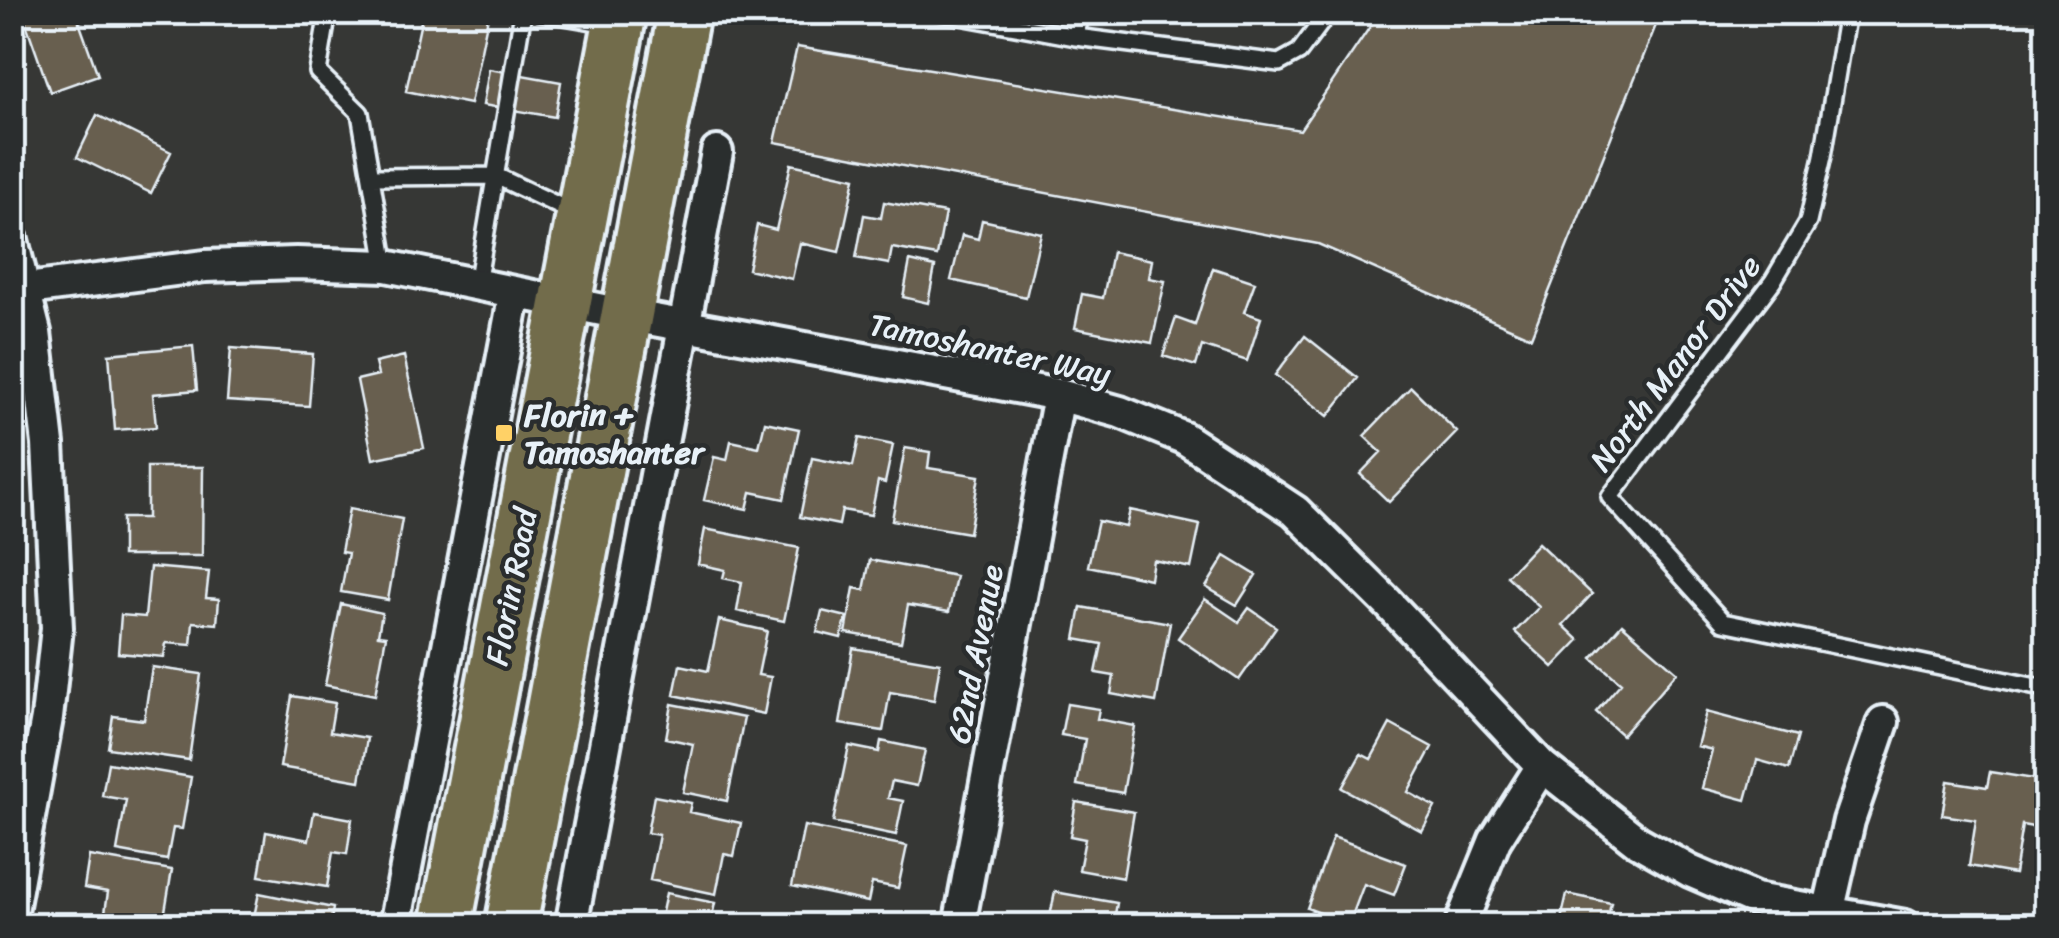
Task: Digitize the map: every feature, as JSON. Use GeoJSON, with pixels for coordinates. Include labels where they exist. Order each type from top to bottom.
{"type":"FeatureCollection","features":[{"type":"Feature","properties":{"kind":"main road","name":"Florin Road"},"geometry":{"type":"LineString","coordinates":[[511,926],[684,12]]}},
{"type":"Feature","properties":{"kind":"main road","name":"Florin Road"},"geometry":{"type":"LineString","coordinates":[[446,926],[620,19]]}},
{"type":"Feature","properties":{"kind":"street"},"geometry":{"type":"LineString","coordinates":[[570,926],[717,152]]}},
{"type":"Feature","properties":{"kind":"street"},"geometry":{"type":"LineString","coordinates":[[12,240],[19,290],[36,332],[48,444],[57,628],[48,718],[22,816],[12,911]]}},
{"type":"Feature","properties":{"kind":"street","name":"Tamoshanter Way"},"geometry":{"type":"LineString","coordinates":[[19,290],[205,266],[386,266],[1059,395],[1120,412],[1184,438],[1294,511],[1378,592],[1542,766],[1637,842],[1690,872],[1755,900],[1826,918],[1905,926]]}},
{"type":"Feature","properties":{"kind":"street","name":"Florin Road"},"geometry":{"type":"LineString","coordinates":[[395,926],[515,293]]}},
{"type":"Feature","properties":{"kind":"street","name":"62nd Avenue"},"geometry":{"type":"LineString","coordinates":[[959,926],[1059,395]]}},
{"type":"Feature","properties":{"kind":"street"},"geometry":{"type":"LineString","coordinates":[[1826,918],[1850,821],[1883,722]]}},
{"type":"Feature","properties":{"kind":"street"},"geometry":{"type":"LineString","coordinates":[[1460,926],[1495,840],[1542,766]]}},
{"type":"Feature","properties":{"kind":"lane"},"geometry":{"type":"LineString","coordinates":[[328,12],[318,72],[360,113],[386,266]]}},
{"type":"Feature","properties":{"kind":"lane"},"geometry":{"type":"LineString","coordinates":[[478,284],[523,12]]}},
{"type":"Feature","properties":{"kind":"lane"},"geometry":{"type":"LineString","coordinates":[[540,12],[620,19]]}},
{"type":"Feature","properties":{"kind":"lane"},"geometry":{"type":"LineString","coordinates":[[938,12],[1076,37],[1279,62],[1299,52],[1329,12]]}},
{"type":"Feature","properties":{"kind":"lane"},"geometry":{"type":"LineString","coordinates":[[1076,37],[1080,12]]}},
{"type":"Feature","properties":{"kind":"lane","name":"North Manor Drive"},"geometry":{"type":"LineString","coordinates":[[1847,12],[1808,222],[1773,281],[1610,497],[1722,622],[2046,689]]}},
{"type":"Feature","properties":{"kind":"lane"},"geometry":{"type":"LineString","coordinates":[[372,177],[496,176],[582,217]]}},
{"type":"Feature","properties":{"kind":"building"},"geometry":{"type":"Polygon","coordinates":[[[102,12],[79,22],[98,75],[50,92],[23,15],[102,12]]]}},
{"type":"Feature","properties":{"kind":"building"},"geometry":{"type":"Polygon","coordinates":[[[423,12],[489,12],[470,104],[406,91],[423,12]]]}},
{"type":"Feature","properties":{"kind":"building"},"geometry":{"type":"Polygon","coordinates":[[[1380,12],[1638,12],[1658,20],[1531,337],[1318,244],[775,142],[797,47],[1300,130],[1380,12]]]}},
{"type":"Feature","properties":{"kind":"building"},"geometry":{"type":"Polygon","coordinates":[[[489,69],[561,82],[555,117],[483,105],[489,69]]]}},
{"type":"Feature","properties":{"kind":"building"},"geometry":{"type":"Polygon","coordinates":[[[97,115],[171,152],[151,193],[77,157],[97,115]]]}},
{"type":"Feature","properties":{"kind":"building"},"geometry":{"type":"Polygon","coordinates":[[[791,164],[855,178],[839,252],[800,243],[792,279],[748,269],[757,225],[776,230],[791,164]]]}},
{"type":"Feature","properties":{"kind":"building"},"geometry":{"type":"Polygon","coordinates":[[[884,202],[945,213],[937,256],[892,248],[889,264],[856,258],[864,215],[881,218],[884,202]]]}},
{"type":"Feature","properties":{"kind":"building"},"geometry":{"type":"Polygon","coordinates":[[[982,220],[1041,233],[1026,297],[951,280],[962,235],[978,239],[982,220]]]}},
{"type":"Feature","properties":{"kind":"building"},"geometry":{"type":"Polygon","coordinates":[[[1112,252],[1152,260],[1149,278],[1165,281],[1152,343],[1075,328],[1082,294],[1103,298],[1112,252]]]}},
{"type":"Feature","properties":{"kind":"building"},"geometry":{"type":"Polygon","coordinates":[[[910,261],[935,267],[928,303],[903,297],[910,261]]]}},
{"type":"Feature","properties":{"kind":"building"},"geometry":{"type":"Polygon","coordinates":[[[1213,268],[1255,282],[1244,312],[1261,318],[1247,361],[1202,346],[1196,366],[1163,356],[1176,318],[1195,325],[1213,268]]]}},
{"type":"Feature","properties":{"kind":"building"},"geometry":{"type":"Polygon","coordinates":[[[1305,336],[1358,378],[1328,416],[1275,375],[1305,336]]]}},
{"type":"Feature","properties":{"kind":"building"},"geometry":{"type":"Polygon","coordinates":[[[193,346],[197,390],[153,394],[156,427],[115,430],[109,354],[193,346]]]}},
{"type":"Feature","properties":{"kind":"building"},"geometry":{"type":"Polygon","coordinates":[[[231,348],[313,354],[309,406],[227,401],[231,348]]]}},
{"type":"Feature","properties":{"kind":"building"},"geometry":{"type":"Polygon","coordinates":[[[404,356],[424,448],[373,459],[357,380],[378,375],[375,363],[404,356]]]}},
{"type":"Feature","properties":{"kind":"building"},"geometry":{"type":"Polygon","coordinates":[[[1411,387],[1457,432],[1389,502],[1360,474],[1381,452],[1364,436],[1411,387]]]}},
{"type":"Feature","properties":{"kind":"building"},"geometry":{"type":"Polygon","coordinates":[[[765,422],[799,429],[784,499],[751,492],[747,509],[704,500],[714,457],[727,460],[731,441],[759,447],[765,422]]]}},
{"type":"Feature","properties":{"kind":"building"},"geometry":{"type":"Polygon","coordinates":[[[859,438],[893,445],[885,483],[878,481],[871,515],[842,510],[839,525],[800,517],[812,458],[853,466],[859,438]]]}},
{"type":"Feature","properties":{"kind":"building"},"geometry":{"type":"Polygon","coordinates":[[[905,448],[930,452],[928,468],[979,476],[969,533],[892,520],[905,448]]]}},
{"type":"Feature","properties":{"kind":"building"},"geometry":{"type":"Polygon","coordinates":[[[147,467],[203,467],[202,556],[122,556],[122,518],[147,518],[147,467]]]}},
{"type":"Feature","properties":{"kind":"building"},"geometry":{"type":"Polygon","coordinates":[[[349,509],[402,519],[388,600],[341,592],[348,553],[341,552],[349,509]]]}},
{"type":"Feature","properties":{"kind":"building"},"geometry":{"type":"Polygon","coordinates":[[[1130,510],[1200,525],[1191,568],[1153,560],[1150,579],[1088,566],[1098,521],[1126,527],[1130,510]]]}},
{"type":"Feature","properties":{"kind":"building"},"geometry":{"type":"Polygon","coordinates":[[[705,529],[799,548],[784,621],[737,611],[742,582],[723,578],[725,570],[698,564],[705,529]]]}},
{"type":"Feature","properties":{"kind":"building"},"geometry":{"type":"Polygon","coordinates":[[[1538,543],[1592,594],[1563,625],[1579,640],[1553,667],[1515,632],[1539,607],[1507,576],[1538,543]]]}},
{"type":"Feature","properties":{"kind":"building"},"geometry":{"type":"Polygon","coordinates":[[[1225,556],[1256,575],[1237,605],[1206,587],[1225,556]]]}},
{"type":"Feature","properties":{"kind":"building"},"geometry":{"type":"Polygon","coordinates":[[[870,560],[956,576],[949,612],[908,605],[901,642],[846,633],[854,588],[864,590],[870,560]]]}},
{"type":"Feature","properties":{"kind":"building"},"geometry":{"type":"Polygon","coordinates":[[[150,567],[209,572],[206,598],[219,599],[217,624],[193,622],[191,645],[166,643],[164,657],[118,653],[121,615],[145,617],[150,567]]]}},
{"type":"Feature","properties":{"kind":"building"},"geometry":{"type":"Polygon","coordinates":[[[1205,599],[1239,622],[1249,608],[1276,627],[1239,680],[1178,638],[1205,599]]]}},
{"type":"Feature","properties":{"kind":"building"},"geometry":{"type":"Polygon","coordinates":[[[341,604],[382,613],[378,635],[386,636],[375,695],[325,685],[341,604]]]}},
{"type":"Feature","properties":{"kind":"building"},"geometry":{"type":"Polygon","coordinates":[[[1081,607],[1170,623],[1156,702],[1111,694],[1114,676],[1096,673],[1102,644],[1075,639],[1081,607]]]}},
{"type":"Feature","properties":{"kind":"building"},"geometry":{"type":"Polygon","coordinates":[[[822,611],[847,617],[841,638],[817,632],[822,611]]]}},
{"type":"Feature","properties":{"kind":"building"},"geometry":{"type":"Polygon","coordinates":[[[719,620],[767,631],[758,675],[771,677],[764,714],[674,695],[680,665],[708,671],[719,620]]]}},
{"type":"Feature","properties":{"kind":"building"},"geometry":{"type":"Polygon","coordinates":[[[1622,624],[1677,672],[1622,735],[1596,712],[1621,683],[1592,658],[1622,624]]]}},
{"type":"Feature","properties":{"kind":"building"},"geometry":{"type":"Polygon","coordinates":[[[853,648],[940,663],[934,700],[890,692],[883,731],[840,724],[853,648]]]}},
{"type":"Feature","properties":{"kind":"building"},"geometry":{"type":"Polygon","coordinates":[[[152,667],[201,674],[189,760],[108,748],[113,716],[144,720],[152,667]]]}},
{"type":"Feature","properties":{"kind":"building"},"geometry":{"type":"Polygon","coordinates":[[[292,696],[335,703],[330,732],[367,738],[360,781],[280,767],[292,696]]]}},
{"type":"Feature","properties":{"kind":"building"},"geometry":{"type":"Polygon","coordinates":[[[672,704],[744,718],[727,801],[683,792],[693,744],[666,738],[672,704]]]}},
{"type":"Feature","properties":{"kind":"building"},"geometry":{"type":"Polygon","coordinates":[[[1067,704],[1099,709],[1097,719],[1135,726],[1123,793],[1077,785],[1085,739],[1061,735],[1067,704]]]}},
{"type":"Feature","properties":{"kind":"building"},"geometry":{"type":"Polygon","coordinates":[[[1706,712],[1798,736],[1789,769],[1757,760],[1746,800],[1702,788],[1712,750],[1697,746],[1706,712]]]}},
{"type":"Feature","properties":{"kind":"building"},"geometry":{"type":"Polygon","coordinates":[[[1390,724],[1432,747],[1408,792],[1435,807],[1422,831],[1342,788],[1361,754],[1371,759],[1390,724]]]}},
{"type":"Feature","properties":{"kind":"building"},"geometry":{"type":"Polygon","coordinates":[[[881,741],[925,750],[917,786],[892,781],[888,798],[903,801],[896,835],[833,822],[849,746],[879,752],[881,741]]]}},
{"type":"Feature","properties":{"kind":"building"},"geometry":{"type":"Polygon","coordinates":[[[108,763],[191,777],[182,829],[173,828],[167,860],[117,851],[126,800],[102,796],[108,763]]]}},
{"type":"Feature","properties":{"kind":"building"},"geometry":{"type":"Polygon","coordinates":[[[1990,772],[2046,781],[2044,829],[2022,825],[2014,874],[1969,866],[1976,820],[1942,815],[1948,781],[1987,787],[1990,772]]]}},
{"type":"Feature","properties":{"kind":"building"},"geometry":{"type":"Polygon","coordinates":[[[654,796],[691,803],[689,812],[741,823],[734,856],[724,854],[716,894],[650,880],[659,835],[647,833],[654,796]]]}},
{"type":"Feature","properties":{"kind":"building"},"geometry":{"type":"Polygon","coordinates":[[[1076,802],[1134,812],[1123,878],[1079,870],[1085,839],[1070,836],[1076,802]]]}},
{"type":"Feature","properties":{"kind":"building"},"geometry":{"type":"Polygon","coordinates":[[[314,812],[352,819],[347,854],[333,852],[327,887],[259,876],[266,832],[309,840],[314,812]]]}},
{"type":"Feature","properties":{"kind":"building"},"geometry":{"type":"Polygon","coordinates":[[[804,826],[907,846],[898,888],[872,883],[868,902],[792,886],[804,826]]]}},
{"type":"Feature","properties":{"kind":"building"},"geometry":{"type":"Polygon","coordinates":[[[1333,837],[1406,864],[1394,895],[1364,884],[1349,924],[1307,908],[1333,837]]]}},
{"type":"Feature","properties":{"kind":"building"},"geometry":{"type":"Polygon","coordinates":[[[89,856],[172,870],[163,923],[103,926],[108,892],[84,888],[89,856]]]}},
{"type":"Feature","properties":{"kind":"building"},"geometry":{"type":"Polygon","coordinates":[[[1055,892],[1117,903],[1113,926],[1048,926],[1055,892]]]}},
{"type":"Feature","properties":{"kind":"building"},"geometry":{"type":"Polygon","coordinates":[[[259,893],[333,908],[330,926],[252,926],[259,893]]]}},
{"type":"Feature","properties":{"kind":"building"},"geometry":{"type":"Polygon","coordinates":[[[666,893],[715,903],[710,926],[659,926],[666,893]]]}},
{"type":"Feature","properties":{"kind":"building"},"geometry":{"type":"Polygon","coordinates":[[[1567,894],[1611,903],[1606,926],[1545,926],[1546,921],[1560,924],[1567,894]]]}},
{"type":"Feature","properties":{"kind":"building"},"geometry":{"type":"Polygon","coordinates":[[[789,915],[848,926],[787,926],[789,915]]]}},
{"type":"Feature","properties":{"kind":"place","name":"Florin + Tamoshanter"},"geometry":{"type":"Point","coordinates":[504,433]}}]}
